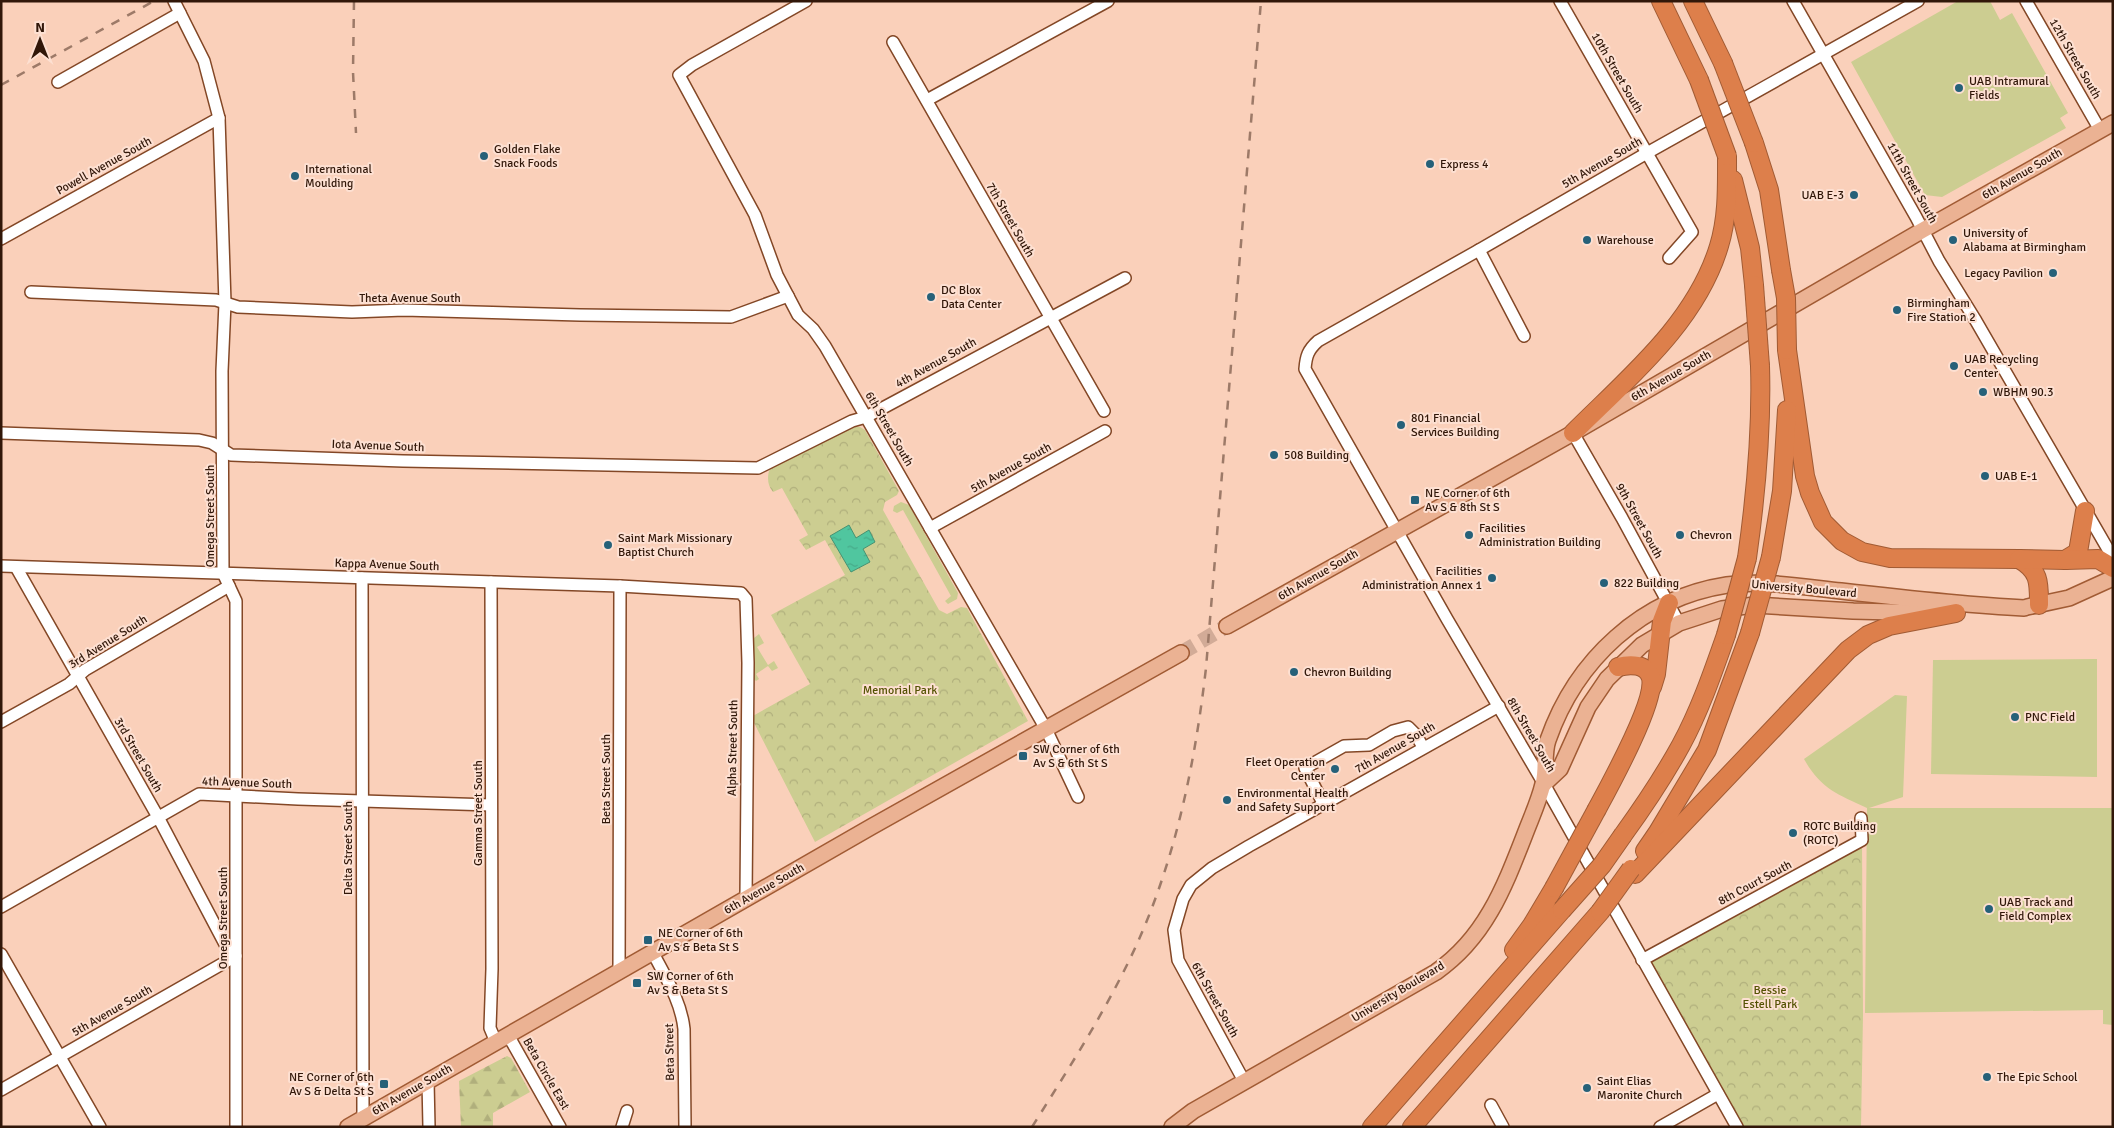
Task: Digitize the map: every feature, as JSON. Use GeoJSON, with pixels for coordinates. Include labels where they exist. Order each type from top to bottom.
{"type":"FeatureCollection","features":[{"type":"Feature","properties":{"kind":"highway"},"geometry":{"type":"LineString","coordinates":[[1372,1127],[1602,865],[1646,802],[1681,744],[1699,706],[1726,635],[1747,558],[1756,488],[1761,408],[1760,366],[1750,248],[1727,156],[1699,80],[1661,1]]}},
{"type":"Feature","properties":{"kind":"highway"},"geometry":{"type":"LineString","coordinates":[[1633,872],[1707,750],[1750,634],[1771,557],[1783,482],[1787,426],[1786,298],[1769,190],[1754,142],[1723,63],[1693,1]]}},
{"type":"Feature","properties":{"kind":"highway"},"geometry":{"type":"LineString","coordinates":[[1573,433],[1644,362],[1680,320],[1708,277],[1720,246],[1726,213],[1727,156]]}},
{"type":"Feature","properties":{"kind":"highway"},"geometry":{"type":"LineString","coordinates":[[1787,350],[1805,476],[1810,493],[1823,522],[1842,541],[1862,552],[1890,558],[2098,559],[2113,568]]}},
{"type":"Feature","properties":{"kind":"highway"},"geometry":{"type":"LineString","coordinates":[[2065,560],[2078,552],[2085,511]]}},
{"type":"Feature","properties":{"kind":"highway"},"geometry":{"type":"LineString","coordinates":[[2019,559],[2030,565],[2036,573],[2039,590],[2032,607]]}},
{"type":"Feature","properties":{"kind":"highway"},"geometry":{"type":"LineString","coordinates":[[1456,1031],[1532,925],[1598,809],[1629,749],[1656,674],[1662,621],[1669,603]]}},
{"type":"Feature","properties":{"kind":"highway"},"geometry":{"type":"LineString","coordinates":[[1412,1127],[1633,872],[1848,650],[1868,635],[1889,626],[1956,613]]}},
{"type":"Feature","properties":{"kind":"highway"},"geometry":{"type":"LineString","coordinates":[[1618,667],[1636,666],[1645,669],[1650,676],[1651,690]]}},
{"type":"Feature","properties":{"kind":"main road","name":"6th Avenue South"},"geometry":{"type":"LineString","coordinates":[[1227,626],[1396,530],[1573,433],[2106,126]]}},
{"type":"Feature","properties":{"kind":"main road","name":"University Boulevard"},"geometry":{"type":"LineString","coordinates":[[1544,784],[1560,769],[1588,707],[1618,667],[1642,645],[1678,623],[1722,609],[1755,605],[1862,611],[1956,613],[2032,607],[2068,598],[2113,578]]}},
{"type":"Feature","properties":{"kind":"main road","name":"University Boulevard"},"geometry":{"type":"LineString","coordinates":[[1172,1127],[1193,1111],[1244,1081],[1421,981],[1443,967],[1461,951],[1484,925],[1500,896],[1544,784],[1547,743],[1559,712],[1575,684],[1594,658],[1618,635],[1644,616],[1669,603],[1712,588],[1728,585],[1760,584],[1968,605],[2032,607]]}},
{"type":"Feature","properties":{"kind":"main road","name":"6th Avenue South"},"geometry":{"type":"LineString","coordinates":[[348,1127],[1180,653]]}},
{"type":"Feature","properties":{"kind":"street","name":"Omega Street South"},"geometry":{"type":"LineString","coordinates":[[174,1],[204,61],[219,118],[225,303],[222,372],[223,573],[236,601],[236,1127]]}},
{"type":"Feature","properties":{"kind":"street","name":"6th Street South"},"geometry":{"type":"LineString","coordinates":[[806,1],[692,65],[679,75],[755,215],[777,275],[798,315],[813,329],[826,346],[1046,730],[1078,797]]}},
{"type":"Feature","properties":{"kind":"street"},"geometry":{"type":"LineString","coordinates":[[927,100],[1108,1]]}},
{"type":"Feature","properties":{"kind":"street","name":"10th Street South"},"geometry":{"type":"LineString","coordinates":[[1560,1],[1692,232],[1669,258]]}},
{"type":"Feature","properties":{"kind":"street","name":"11th Street South"},"geometry":{"type":"LineString","coordinates":[[1793,1],[1939,261],[1976,321],[2113,558]]}},
{"type":"Feature","properties":{"kind":"street","name":"5th Avenue South"},"geometry":{"type":"LineString","coordinates":[[1306,357],[1309,349],[1318,341],[1479,250],[1646,152],[1918,1]]}},
{"type":"Feature","properties":{"kind":"street","name":"12th Street South"},"geometry":{"type":"LineString","coordinates":[[2026,1],[2106,126]]}},
{"type":"Feature","properties":{"kind":"street"},"geometry":{"type":"LineString","coordinates":[[58,82],[180,13]]}},
{"type":"Feature","properties":{"kind":"street","name":"7th Street South"},"geometry":{"type":"LineString","coordinates":[[893,42],[1104,410]]}},
{"type":"Feature","properties":{"kind":"street","name":"Powell Avenue South"},"geometry":{"type":"LineString","coordinates":[[1,239],[219,118]]}},
{"type":"Feature","properties":{"kind":"street"},"geometry":{"type":"LineString","coordinates":[[1479,250],[1524,336]]}},
{"type":"Feature","properties":{"kind":"street","name":"4th Avenue South"},"geometry":{"type":"LineString","coordinates":[[758,468],[852,421],[866,417],[1125,278]]}},
{"type":"Feature","properties":{"kind":"street","name":"Theta Avenue South"},"geometry":{"type":"LineString","coordinates":[[31,292],[216,300],[238,307],[352,312],[404,310],[731,317],[788,296]]}},
{"type":"Feature","properties":{"kind":"street","name":"8th Street South"},"geometry":{"type":"LineString","coordinates":[[1306,357],[1305,369],[1544,784],[1737,1127]]}},
{"type":"Feature","properties":{"kind":"street","name":"5th Avenue South"},"geometry":{"type":"LineString","coordinates":[[930,528],[1105,431]]}},
{"type":"Feature","properties":{"kind":"street","name":"Iota Avenue South"},"geometry":{"type":"LineString","coordinates":[[1,433],[199,440],[212,443],[231,455],[758,468]]}},
{"type":"Feature","properties":{"kind":"street","name":"9th Street South"},"geometry":{"type":"LineString","coordinates":[[1573,433],[1669,603],[1678,623]]}},
{"type":"Feature","properties":{"kind":"street","name":"Kappa Avenue South"},"geometry":{"type":"LineString","coordinates":[[1,566],[620,586],[741,594],[746,599]]}},
{"type":"Feature","properties":{"kind":"street","name":"3rd Street South"},"geometry":{"type":"LineString","coordinates":[[20,567],[77,677],[158,817],[226,946],[236,956]]}},
{"type":"Feature","properties":{"kind":"street","name":"Delta Street South"},"geometry":{"type":"LineString","coordinates":[[362,578],[363,1118]]}},
{"type":"Feature","properties":{"kind":"street","name":"Gamma Street South"},"geometry":{"type":"LineString","coordinates":[[492,582],[492,969],[490,1028],[502,1039]]}},
{"type":"Feature","properties":{"kind":"street","name":"3rd Avenue South"},"geometry":{"type":"LineString","coordinates":[[1,722],[69,684],[85,670],[229,586]]}},
{"type":"Feature","properties":{"kind":"street","name":"Beta Street South"},"geometry":{"type":"LineString","coordinates":[[619,973],[620,586]]}},
{"type":"Feature","properties":{"kind":"street","name":"Alpha Street South"},"geometry":{"type":"LineString","coordinates":[[746,599],[748,663],[746,899]]}},
{"type":"Feature","properties":{"kind":"street","name":"7th Avenue South"},"geometry":{"type":"LineString","coordinates":[[1183,899],[1191,885],[1212,868],[1423,747],[1499,706]]}},
{"type":"Feature","properties":{"kind":"street"},"geometry":{"type":"LineString","coordinates":[[1324,805],[1305,768],[1335,750],[1344,746],[1369,745],[1393,731],[1408,727],[1416,735],[1423,747]]}},
{"type":"Feature","properties":{"kind":"street","name":"4th Avenue South"},"geometry":{"type":"LineString","coordinates":[[1,906],[199,794],[362,802],[491,805]]}},
{"type":"Feature","properties":{"kind":"street","name":"8th Court South"},"geometry":{"type":"LineString","coordinates":[[1642,960],[1862,840],[1861,818]]}},
{"type":"Feature","properties":{"kind":"street","name":"6th Street South"},"geometry":{"type":"LineString","coordinates":[[1183,899],[1174,930],[1178,960],[1244,1081]]}},
{"type":"Feature","properties":{"kind":"street","name":"Beta Street"},"geometry":{"type":"LineString","coordinates":[[653,953],[676,996],[683,1016],[684,1127]]}},
{"type":"Feature","properties":{"kind":"street"},"geometry":{"type":"LineString","coordinates":[[1,954],[100,1127]]}},
{"type":"Feature","properties":{"kind":"street","name":"5th Avenue South"},"geometry":{"type":"LineString","coordinates":[[1,1090],[236,956]]}},
{"type":"Feature","properties":{"kind":"street","name":"Beta Circle East"},"geometry":{"type":"LineString","coordinates":[[502,1039],[560,1127]]}},
{"type":"Feature","properties":{"kind":"street"},"geometry":{"type":"LineString","coordinates":[[428,1081],[429,1127]]}},
{"type":"Feature","properties":{"kind":"street"},"geometry":{"type":"LineString","coordinates":[[1660,1127],[1718,1094]]}},
{"type":"Feature","properties":{"kind":"street"},"geometry":{"type":"LineString","coordinates":[[1491,1105],[1503,1127]]}},
{"type":"Feature","properties":{"kind":"street"},"geometry":{"type":"LineString","coordinates":[[622,1127],[627,1111]]}},
{"type":"Feature","properties":{"kind":"green space","name":"UAB Intramural Fields"},"geometry":{"type":"Polygon","coordinates":[[[1958,1],[1990,1],[2000,20],[2012,13],[2068,113],[2060,118],[2066,128],[1942,197],[1925,195],[1851,62],[1958,1]]]}},
{"type":"Feature","properties":{"kind":"green space","name":"Memorial Park"},"geometry":{"type":"Polygon","coordinates":[[[853,427],[860,427],[865,430],[899,491],[897,495],[885,502],[883,510],[939,610],[947,614],[961,607],[967,608],[1028,721],[815,842],[751,717],[810,684],[771,615],[845,575],[825,540],[806,550],[799,540],[808,535],[782,488],[773,492],[768,477],[770,468],[853,427]]]}},
{"type":"Feature","properties":{"kind":"green space"},"geometry":{"type":"Polygon","coordinates":[[[901,502],[909,505],[958,593],[957,599],[948,604],[945,601],[951,596],[903,510],[897,513],[893,511],[894,506],[901,502]]]}},
{"type":"Feature","properties":{"kind":"green space"},"geometry":{"type":"Polygon","coordinates":[[[759,634],[764,643],[757,647],[768,665],[774,661],[778,668],[772,671],[768,666],[756,674],[759,679],[756,681],[753,678],[754,638],[759,634]]]}},
{"type":"Feature","properties":{"kind":"green space","name":"PNC Field"},"geometry":{"type":"Polygon","coordinates":[[[2097,659],[2097,777],[1931,774],[1933,660],[2097,659]]]}},
{"type":"Feature","properties":{"kind":"green space","name":"UAB Track and Field Complex"},"geometry":{"type":"Polygon","coordinates":[[[1895,695],[1907,696],[1903,797],[1869,808],[2113,808],[2113,1025],[2103,1024],[2103,1010],[1865,1013],[1867,808],[1838,794],[1823,784],[1804,759],[1895,695]]]}},
{"type":"Feature","properties":{"kind":"green space","name":"Bessie Estell Park"},"geometry":{"type":"Polygon","coordinates":[[[1862,840],[1863,1015],[1861,1127],[1737,1127],[1642,960],[1862,840]]]}},
{"type":"Feature","properties":{"kind":"green space"},"geometry":{"type":"Polygon","coordinates":[[[507,1056],[511,1058],[530,1092],[493,1113],[493,1127],[461,1127],[459,1081],[507,1056]]]}},
{"type":"Feature","properties":{"kind":"water"},"geometry":{"type":"Polygon","coordinates":[[[849,525],[856,538],[869,530],[875,542],[863,549],[870,562],[851,572],[830,536],[849,525]]]}},
{"type":"Feature","properties":{"kind":"tunnel"},"geometry":{"type":"LineString","coordinates":[[1181,653],[1227,626]]}},
{"type":"Feature","properties":{"kind":"railway"},"geometry":{"type":"LineString","coordinates":[[1,85],[154,1]]}},
{"type":"Feature","properties":{"kind":"railway"},"geometry":{"type":"LineString","coordinates":[[354,1],[353,72],[356,133]]}},
{"type":"Feature","properties":{"kind":"railway"},"geometry":{"type":"LineString","coordinates":[[1032,1127],[1100,1015],[1136,946],[1162,879],[1173,844],[1190,775],[1206,668],[1261,1]]}},
{"type":"Feature","properties":{"kind":"place","name":"UAB Intramural Fields"},"geometry":{"type":"Point","coordinates":[1959,88]}},
{"type":"Feature","properties":{"kind":"place","name":"Golden Flake Snack Foods"},"geometry":{"type":"Point","coordinates":[484,156]}},
{"type":"Feature","properties":{"kind":"place","name":"Express 4"},"geometry":{"type":"Point","coordinates":[1430,164]}},
{"type":"Feature","properties":{"kind":"place","name":"International Moulding"},"geometry":{"type":"Point","coordinates":[295,176]}},
{"type":"Feature","properties":{"kind":"place","name":"UAB E-3"},"geometry":{"type":"Point","coordinates":[1854,195]}},
{"type":"Feature","properties":{"kind":"place","name":"Warehouse"},"geometry":{"type":"Point","coordinates":[1587,240]}},
{"type":"Feature","properties":{"kind":"place","name":"University of Alabama at Birmingham"},"geometry":{"type":"Point","coordinates":[1953,240]}},
{"type":"Feature","properties":{"kind":"place","name":"Legacy Pavilion"},"geometry":{"type":"Point","coordinates":[2053,273]}},
{"type":"Feature","properties":{"kind":"place","name":"DC Blox Data Center"},"geometry":{"type":"Point","coordinates":[931,297]}},
{"type":"Feature","properties":{"kind":"place","name":"Birmingham Fire Station 2"},"geometry":{"type":"Point","coordinates":[1897,310]}},
{"type":"Feature","properties":{"kind":"place","name":"UAB Recycling Center"},"geometry":{"type":"Point","coordinates":[1954,366]}},
{"type":"Feature","properties":{"kind":"place","name":"WBHM 90.3"},"geometry":{"type":"Point","coordinates":[1983,392]}},
{"type":"Feature","properties":{"kind":"place","name":"801 Financial Services Building"},"geometry":{"type":"Point","coordinates":[1401,425]}},
{"type":"Feature","properties":{"kind":"place","name":"508 Building"},"geometry":{"type":"Point","coordinates":[1274,455]}},
{"type":"Feature","properties":{"kind":"place","name":"UAB E-1"},"geometry":{"type":"Point","coordinates":[1985,476]}},
{"type":"Feature","properties":{"kind":"place","name":"NE Corner of 6th Av S & 8th St S"},"geometry":{"type":"Point","coordinates":[1415,500]}},
{"type":"Feature","properties":{"kind":"place","name":"Facilities Administration Building"},"geometry":{"type":"Point","coordinates":[1469,535]}},
{"type":"Feature","properties":{"kind":"place","name":"Chevron"},"geometry":{"type":"Point","coordinates":[1680,535]}},
{"type":"Feature","properties":{"kind":"place","name":"Saint Mark Missionary Baptist Church"},"geometry":{"type":"Point","coordinates":[608,545]}},
{"type":"Feature","properties":{"kind":"place","name":"Facilities Administration Annex 1"},"geometry":{"type":"Point","coordinates":[1492,578]}},
{"type":"Feature","properties":{"kind":"place","name":"822 Building"},"geometry":{"type":"Point","coordinates":[1604,583]}},
{"type":"Feature","properties":{"kind":"place","name":"Chevron Building"},"geometry":{"type":"Point","coordinates":[1294,672]}},
{"type":"Feature","properties":{"kind":"place","name":"PNC Field"},"geometry":{"type":"Point","coordinates":[2015,717]}},
{"type":"Feature","properties":{"kind":"place","name":"SW Corner of 6th Av S & 6th St S"},"geometry":{"type":"Point","coordinates":[1023,756]}},
{"type":"Feature","properties":{"kind":"place","name":"Fleet Operation Center"},"geometry":{"type":"Point","coordinates":[1335,769]}},
{"type":"Feature","properties":{"kind":"place","name":"Environmental Health and Safety Support"},"geometry":{"type":"Point","coordinates":[1227,800]}},
{"type":"Feature","properties":{"kind":"place","name":"ROTC Building (ROTC)"},"geometry":{"type":"Point","coordinates":[1793,833]}},
{"type":"Feature","properties":{"kind":"place","name":"UAB Track and Field Complex"},"geometry":{"type":"Point","coordinates":[1989,909]}},
{"type":"Feature","properties":{"kind":"place","name":"NE Corner of 6th Av S & Beta St S"},"geometry":{"type":"Point","coordinates":[648,940]}},
{"type":"Feature","properties":{"kind":"place","name":"SW Corner of 6th Av S & Beta St S"},"geometry":{"type":"Point","coordinates":[637,983]}},
{"type":"Feature","properties":{"kind":"place","name":"The Epic School"},"geometry":{"type":"Point","coordinates":[1987,1077]}},
{"type":"Feature","properties":{"kind":"place","name":"NE Corner of 6th Av S & Delta St S"},"geometry":{"type":"Point","coordinates":[384,1084]}},
{"type":"Feature","properties":{"kind":"place","name":"Saint Elias Maronite Church"},"geometry":{"type":"Point","coordinates":[1587,1088]}}]}
